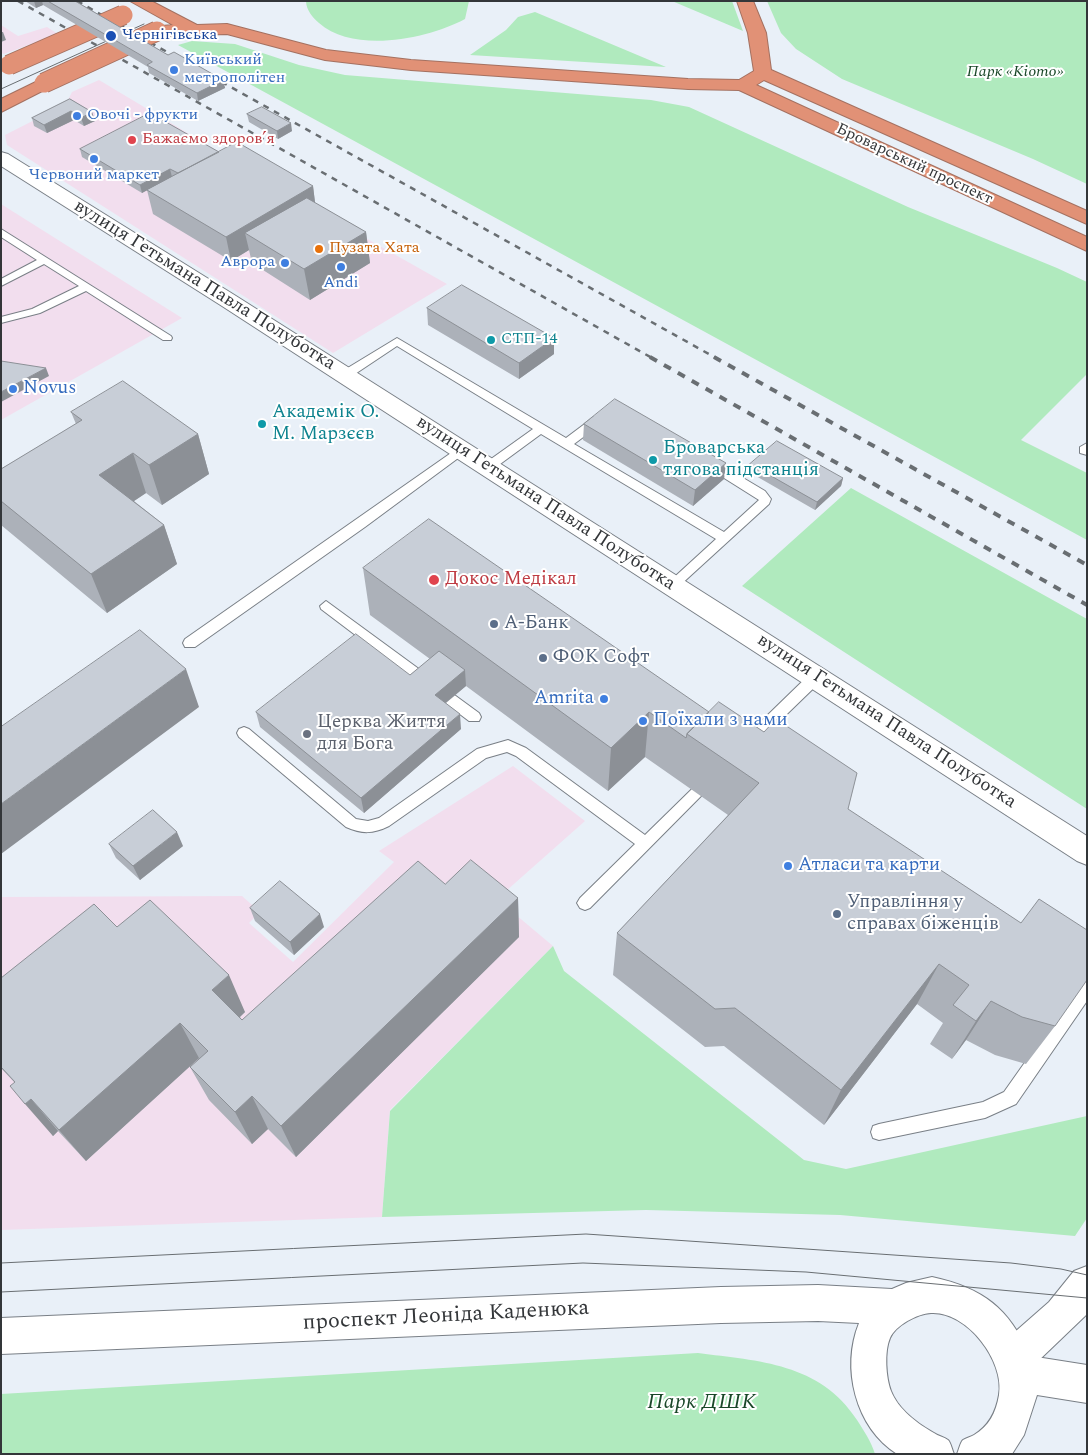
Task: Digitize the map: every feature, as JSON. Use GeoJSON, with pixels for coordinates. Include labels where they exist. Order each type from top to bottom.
{"type":"FeatureCollection","features":[{"type":"Feature","properties":{"kind":"highway"},"geometry":{"type":"LineString","coordinates":[[5,67],[123,15],[136,1],[192,29]]}},
{"type":"Feature","properties":{"kind":"highway"},"geometry":{"type":"LineString","coordinates":[[1,107],[44,83],[157,31],[192,29],[227,29],[325,55],[362,61],[688,84],[742,85],[763,73],[757,33],[745,1]]}},
{"type":"Feature","properties":{"kind":"highway","name":"Броварський проспект"},"geometry":{"type":"LineString","coordinates":[[763,73],[1087,218]]}},
{"type":"Feature","properties":{"kind":"highway","name":"Броварський проспект"},"geometry":{"type":"LineString","coordinates":[[742,85],[1087,245]]}},
{"type":"Feature","properties":{"kind":"street","name":"вулиця Гетьмана Павла Полуботка"},"geometry":{"type":"LineString","coordinates":[[1,158],[345,375],[1087,852]]}},
{"type":"Feature","properties":{"kind":"street"},"geometry":{"type":"LineString","coordinates":[[1015,1366],[1087,1284]]}},
{"type":"Feature","properties":{"kind":"street"},"geometry":{"type":"LineString","coordinates":[[935,1454],[914,1445],[892,1426],[876,1402],[868,1375],[869,1348],[876,1325],[892,1307],[912,1297],[935,1294],[959,1300],[981,1313],[1000,1334],[1015,1366],[1020,1385],[1016,1411],[1006,1434],[988,1450],[976,1454]]}},
{"type":"Feature","properties":{"kind":"street","name":"проспект Леоніда Каденюка"},"geometry":{"type":"LineString","coordinates":[[1,1336],[721,1304],[818,1303],[892,1307]]}},
{"type":"Feature","properties":{"kind":"street"},"geometry":{"type":"LineString","coordinates":[[1015,1366],[1087,1384]]}},
{"type":"Feature","properties":{"kind":"lane"},"geometry":{"type":"LineString","coordinates":[[1,232],[167,338]]}},
{"type":"Feature","properties":{"kind":"lane"},"geometry":{"type":"LineString","coordinates":[[1,283],[44,260]]}},
{"type":"Feature","properties":{"kind":"lane"},"geometry":{"type":"LineString","coordinates":[[1,320],[36,311],[86,287]]}},
{"type":"Feature","properties":{"kind":"lane"},"geometry":{"type":"LineString","coordinates":[[345,375],[397,341],[725,539]]}},
{"type":"Feature","properties":{"kind":"lane"},"geometry":{"type":"LineString","coordinates":[[566,444],[609,412]]}},
{"type":"Feature","properties":{"kind":"lane"},"geometry":{"type":"LineString","coordinates":[[488,467],[541,429]]}},
{"type":"Feature","properties":{"kind":"lane"},"geometry":{"type":"LineString","coordinates":[[1087,447],[1084,450],[1087,451]]}},
{"type":"Feature","properties":{"kind":"lane"},"geometry":{"type":"LineString","coordinates":[[190,643],[356,520],[461,450]]}},
{"type":"Feature","properties":{"kind":"lane"},"geometry":{"type":"LineString","coordinates":[[673,585],[763,504],[764,499],[756,490],[698,456]]}},
{"type":"Feature","properties":{"kind":"lane"},"geometry":{"type":"LineString","coordinates":[[326,606],[474,717]]}},
{"type":"Feature","properties":{"kind":"lane"},"geometry":{"type":"LineString","coordinates":[[741,750],[816,677]]}},
{"type":"Feature","properties":{"kind":"lane"},"geometry":{"type":"LineString","coordinates":[[244,733],[350,823],[362,828],[373,828],[384,822],[482,753],[508,746],[521,752],[646,844]]}},
{"type":"Feature","properties":{"kind":"lane"},"geometry":{"type":"LineString","coordinates":[[585,903],[697,794]]}},
{"type":"Feature","properties":{"kind":"lane"},"geometry":{"type":"LineString","coordinates":[[880,1132],[985,1110],[1010,1098],[1087,988]]}},
{"type":"Feature","properties":{"kind":"shaded area"},"geometry":{"type":"Polygon","coordinates":[[[1,25],[18,36],[47,27],[58,34],[4,54],[1,53],[1,25]]]}},
{"type":"Feature","properties":{"kind":"shaded area"},"geometry":{"type":"Polygon","coordinates":[[[99,80],[316,210],[447,284],[333,353],[7,145],[5,135],[66,104],[72,92],[99,80]]]}},
{"type":"Feature","properties":{"kind":"shaded area"},"geometry":{"type":"Polygon","coordinates":[[[1,204],[182,318],[1,420],[1,204]]]}},
{"type":"Feature","properties":{"kind":"shaded area"},"geometry":{"type":"Polygon","coordinates":[[[513,766],[585,821],[497,899],[553,946],[390,1110],[382,1217],[1,1230],[1,897],[242,896],[260,912],[249,923],[293,962],[394,862],[379,851],[513,766]]]}},
{"type":"Feature","properties":{"kind":"green space"},"geometry":{"type":"Polygon","coordinates":[[[306,1],[469,1],[465,19],[450,26],[412,37],[371,41],[334,33],[314,19],[306,1]]]}},
{"type":"Feature","properties":{"kind":"green space"},"geometry":{"type":"Polygon","coordinates":[[[672,1],[732,1],[743,31],[672,1]]]}},
{"type":"Feature","properties":{"kind":"green space","name":"Парк «Кіото»"},"geometry":{"type":"Polygon","coordinates":[[[767,1],[1087,1],[1087,184],[1033,159],[842,79],[796,49],[781,33],[767,1]]]}},
{"type":"Feature","properties":{"kind":"green space"},"geometry":{"type":"Polygon","coordinates":[[[535,12],[666,67],[470,55],[506,30],[518,17],[535,12]]]}},
{"type":"Feature","properties":{"kind":"green space"},"geometry":{"type":"Polygon","coordinates":[[[192,41],[235,44],[299,65],[345,75],[651,100],[689,107],[908,207],[1087,282],[1087,374],[1021,440],[1087,473],[1087,540],[178,45],[192,41]]]}},
{"type":"Feature","properties":{"kind":"green space"},"geometry":{"type":"Polygon","coordinates":[[[851,488],[1087,619],[1087,809],[742,586],[851,488]]]}},
{"type":"Feature","properties":{"kind":"green space"},"geometry":{"type":"Polygon","coordinates":[[[553,946],[564,971],[804,1160],[846,1169],[1087,1116],[1087,1218],[1075,1236],[840,1215],[646,1210],[382,1217],[390,1111],[553,946]]]}},
{"type":"Feature","properties":{"kind":"green space","name":"Парк ДШК"},"geometry":{"type":"Polygon","coordinates":[[[698,1353],[765,1363],[807,1376],[825,1387],[842,1401],[862,1428],[875,1454],[1,1454],[1,1394],[698,1353]]]}},
{"type":"Feature","properties":{"kind":"building"},"geometry":{"type":"Polygon","coordinates":[[[48,1],[75,1],[168,55],[174,52],[223,80],[197,93],[147,65],[152,62],[48,1]]]}},
{"type":"Feature","properties":{"kind":"building"},"geometry":{"type":"Polygon","coordinates":[[[70,99],[92,112],[81,118],[71,111],[44,125],[32,118],[70,99]]]}},
{"type":"Feature","properties":{"kind":"building"},"geometry":{"type":"Polygon","coordinates":[[[262,107],[291,123],[277,131],[247,114],[262,107]]]}},
{"type":"Feature","properties":{"kind":"building"},"geometry":{"type":"Polygon","coordinates":[[[150,113],[219,152],[178,173],[170,169],[140,185],[80,149],[150,113]]]}},
{"type":"Feature","properties":{"kind":"building"},"geometry":{"type":"Polygon","coordinates":[[[237,142],[313,186],[226,237],[147,190],[237,142]]]}},
{"type":"Feature","properties":{"kind":"building"},"geometry":{"type":"Polygon","coordinates":[[[307,198],[366,232],[304,269],[245,233],[307,198]]]}},
{"type":"Feature","properties":{"kind":"building"},"geometry":{"type":"Polygon","coordinates":[[[462,285],[554,338],[519,363],[427,308],[462,285]]]}},
{"type":"Feature","properties":{"kind":"building"},"geometry":{"type":"Polygon","coordinates":[[[1,361],[46,368],[1,392],[1,361]]]}},
{"type":"Feature","properties":{"kind":"building"},"geometry":{"type":"Polygon","coordinates":[[[123,381],[198,434],[149,465],[133,453],[99,475],[164,525],[91,574],[1,501],[1,469],[82,420],[71,412],[123,381]]]}},
{"type":"Feature","properties":{"kind":"building"},"geometry":{"type":"Polygon","coordinates":[[[615,399],[726,463],[695,490],[584,424],[615,399]]]}},
{"type":"Feature","properties":{"kind":"building"},"geometry":{"type":"Polygon","coordinates":[[[777,441],[843,478],[817,502],[750,464],[777,441]]]}},
{"type":"Feature","properties":{"kind":"building"},"geometry":{"type":"Polygon","coordinates":[[[429,519],[709,712],[687,734],[686,738],[649,712],[611,748],[363,568],[429,519]]]}},
{"type":"Feature","properties":{"kind":"building"},"geometry":{"type":"Polygon","coordinates":[[[140,630],[186,669],[1,804],[1,727],[140,630]]]}},
{"type":"Feature","properties":{"kind":"building"},"geometry":{"type":"Polygon","coordinates":[[[356,634],[410,675],[439,651],[465,670],[435,695],[460,714],[361,798],[256,712],[356,634]]]}},
{"type":"Feature","properties":{"kind":"building"},"geometry":{"type":"Polygon","coordinates":[[[719,702],[764,732],[776,719],[857,773],[848,809],[1021,923],[1039,899],[1087,930],[1087,980],[1055,1026],[1022,1017],[991,1001],[976,1021],[953,1005],[969,985],[939,964],[841,1090],[735,1008],[715,1009],[617,933],[759,783],[687,734],[719,702]]]}},
{"type":"Feature","properties":{"kind":"building"},"geometry":{"type":"Polygon","coordinates":[[[153,810],[177,832],[133,866],[109,844],[153,810]]]}},
{"type":"Feature","properties":{"kind":"building"},"geometry":{"type":"Polygon","coordinates":[[[471,860],[518,898],[281,1126],[252,1096],[235,1112],[190,1067],[208,1051],[180,1023],[59,1130],[31,1099],[25,1104],[10,1086],[15,1082],[1,1067],[1,978],[94,904],[117,927],[150,900],[229,975],[212,990],[242,1020],[418,861],[445,884],[471,860]]]}},
{"type":"Feature","properties":{"kind":"building"},"geometry":{"type":"Polygon","coordinates":[[[280,881],[320,914],[290,942],[250,908],[280,881]]]}},
{"type":"Feature","properties":{"kind":"tram line"},"geometry":{"type":"LineString","coordinates":[[1,89],[144,24]]}},
{"type":"Feature","properties":{"kind":"tram line"},"geometry":{"type":"LineString","coordinates":[[1,1263],[586,1234],[1011,1263],[1061,1269],[1087,1275]]}},
{"type":"Feature","properties":{"kind":"tram line"},"geometry":{"type":"LineString","coordinates":[[1,1292],[583,1263],[806,1272],[1087,1298]]}},
{"type":"Feature","properties":{"kind":"railway"},"geometry":{"type":"LineString","coordinates":[[18,1],[652,358]]}},
{"type":"Feature","properties":{"kind":"railway"},"geometry":{"type":"LineString","coordinates":[[77,1],[183,61]]}},
{"type":"Feature","properties":{"kind":"railway"},"geometry":{"type":"LineString","coordinates":[[211,76],[716,358]]}},
{"type":"Feature","properties":{"kind":"railway"},"geometry":{"type":"LineString","coordinates":[[650,357],[1087,605]]}},
{"type":"Feature","properties":{"kind":"railway"},"geometry":{"type":"LineString","coordinates":[[714,357],[1087,565]]}},
{"type":"Feature","properties":{"kind":"place","name":"Чернігівська"},"geometry":{"type":"Point","coordinates":[111,36]}},
{"type":"Feature","properties":{"kind":"place","name":"Київський метрополітен"},"geometry":{"type":"Point","coordinates":[174,70]}},
{"type":"Feature","properties":{"kind":"place","name":"Овочі - фрукти"},"geometry":{"type":"Point","coordinates":[77,116]}},
{"type":"Feature","properties":{"kind":"place","name":"Бажаємо здоровʼя"},"geometry":{"type":"Point","coordinates":[132,140]}},
{"type":"Feature","properties":{"kind":"place","name":"Червоний маркет"},"geometry":{"type":"Point","coordinates":[94,159]}},
{"type":"Feature","properties":{"kind":"place","name":"Пузата Хата"},"geometry":{"type":"Point","coordinates":[319,249]}},
{"type":"Feature","properties":{"kind":"place","name":"Аврора"},"geometry":{"type":"Point","coordinates":[285,263]}},
{"type":"Feature","properties":{"kind":"place","name":"Andi"},"geometry":{"type":"Point","coordinates":[341,267]}},
{"type":"Feature","properties":{"kind":"place","name":"СТП-14"},"geometry":{"type":"Point","coordinates":[491,340]}},
{"type":"Feature","properties":{"kind":"place","name":"Novus"},"geometry":{"type":"Point","coordinates":[13,389]}},
{"type":"Feature","properties":{"kind":"place","name":"Академік О. М. Марзєєв"},"geometry":{"type":"Point","coordinates":[262,424]}},
{"type":"Feature","properties":{"kind":"place","name":"Броварська тягова підстанція"},"geometry":{"type":"Point","coordinates":[653,460]}},
{"type":"Feature","properties":{"kind":"place","name":"Докос Медікал"},"geometry":{"type":"Point","coordinates":[434,580]}},
{"type":"Feature","properties":{"kind":"place","name":"А-Банк"},"geometry":{"type":"Point","coordinates":[494,624]}},
{"type":"Feature","properties":{"kind":"place","name":"ФОК Софт"},"geometry":{"type":"Point","coordinates":[543,658]}},
{"type":"Feature","properties":{"kind":"place","name":"Amrita"},"geometry":{"type":"Point","coordinates":[604,699]}},
{"type":"Feature","properties":{"kind":"place","name":"Поїхали з нами"},"geometry":{"type":"Point","coordinates":[643,721]}},
{"type":"Feature","properties":{"kind":"place","name":"Церква Життя для Бога"},"geometry":{"type":"Point","coordinates":[307,734]}},
{"type":"Feature","properties":{"kind":"place","name":"Атласи та карти"},"geometry":{"type":"Point","coordinates":[788,866]}},
{"type":"Feature","properties":{"kind":"place","name":"Управління у справах біженців"},"geometry":{"type":"Point","coordinates":[837,914]}}]}
